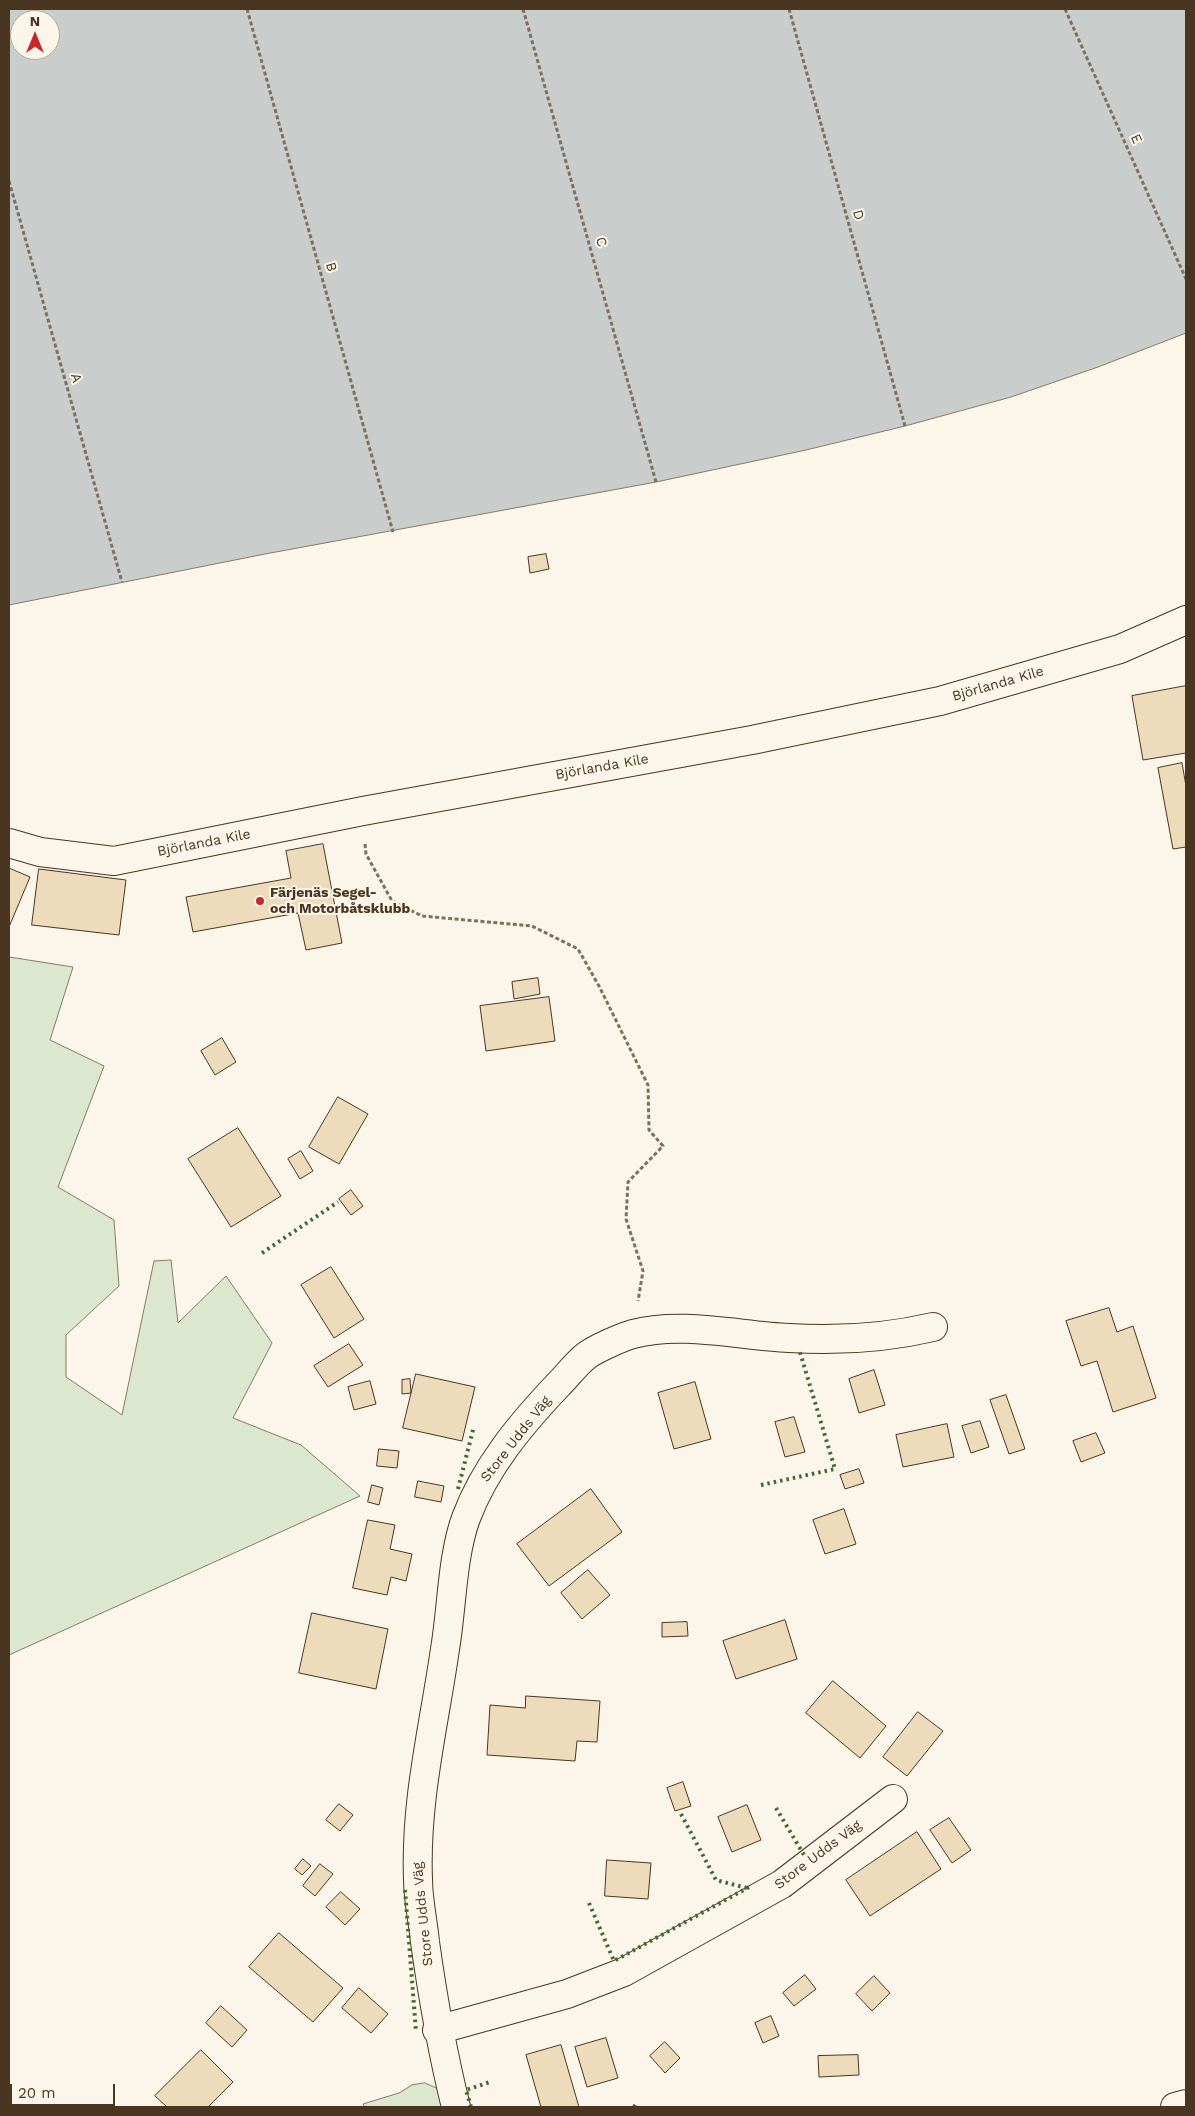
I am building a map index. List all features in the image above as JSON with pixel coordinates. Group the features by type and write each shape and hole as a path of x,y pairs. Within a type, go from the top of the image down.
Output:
{"street":[{"name":"Björlanda Kile","path":"9,843 40,852 114,861 363,811 752,740 940,701 1120,649 1186,620"},
{"name":"Store Udds Väg","path":"456,2107 437,2030 418,1882 417,1833 422,1782 435,1711 455,1572 465,1521 483,1478 538,1407 588,1355 633,1334 669,1330 708,1330 788,1338 843,1339 910,1332 933,1327"},
{"name":"Store Udds Väg","path":"437,2030 568,1994 624,1972 782,1884 893,1799"},
{"path":"1175,2107 1186,2104"}],"path":[{"name":"B","path":"247,9 393,532"},
{"name":"C","path":"524,9 656,482"},
{"name":"D","path":"789,9 905,426"},
{"name":"E","path":"1065,9 1186,279"},
{"name":"A","path":"9,180 122,582"},
{"path":"363,811 366,854 392,900 422,916 532,926 578,949 600,986 648,1085 649,1130 663,1146 628,1182 626,1219 643,1271 633,1334"}],"green space":[{"path":"9,957 73,967 50,1040 104,1066 58,1187 114,1220 119,1286 66,1335 66,1377 122,1415 154,1261 171,1260 178,1323 226,1276 272,1343 233,1418 301,1445 360,1496 9,1655"},
{"path":"425,2083 441,2090 449,2107 365,2107 363,2104 399,2093 412,2085"}],"shaded area":[{"path":"9,9 1186,9 1186,333 1098,367 1011,397 905,426 806,450 656,482 265,554 9,605"}],"building":[{"path":"546,554 549,569 530,573 528,557"},
{"path":"1186,686 1186,753 1143,760 1132,696"},
{"path":"1182,763 1186,786 1186,847 1173,849 1158,768"},
{"path":"323,844 342,943 306,950 298,913 193,932 186,897 291,878 286,851"},
{"path":"9,868 30,877 9,927"},
{"path":"39,869 126,880 119,935 32,925"},
{"path":"538,978 540,994 514,999 512,982"},
{"path":"549,997 555,1041 486,1051 480,1006"},
{"path":"222,1038 236,1062 215,1075 201,1051"},
{"path":"338,1097 368,1114 339,1164 309,1147"},
{"path":"238,1128 281,1196 231,1227 188,1159"},
{"path":"301,1151 313,1171 300,1179 288,1159"},
{"path":"351,1190 363,1206 351,1215 339,1199"},
{"path":"331,1267 364,1319 334,1338 301,1285"},
{"path":"1109,1308 1117,1332 1133,1326 1156,1398 1113,1412 1097,1361 1081,1366 1066,1321"},
{"path":"349,1344 363,1365 328,1387 314,1366"},
{"path":"874,1370 885,1405 859,1413 849,1379"},
{"path":"416,1374 475,1387 462,1441 403,1428"},
{"path":"410,1379 411,1393 402,1394 402,1380"},
{"path":"370,1381 376,1404 354,1410 348,1387"},
{"path":"695,1382 711,1439 674,1449 658,1393"},
{"path":"1006,1395 1025,1449 1009,1454 990,1400"},
{"path":"794,1417 805,1452 785,1457 775,1422"},
{"path":"980,1421 989,1447 971,1453 962,1426"},
{"path":"947,1424 954,1457 903,1467 896,1435"},
{"path":"1096,1433 1105,1453 1081,1462 1073,1441"},
{"path":"379,1449 399,1451 397,1468 377,1466"},
{"path":"859,1469 864,1483 845,1489 840,1475"},
{"path":"418,1481 444,1486 441,1502 415,1497"},
{"path":"372,1485 383,1488 379,1505 368,1502"},
{"path":"591,1489 622,1532 549,1586 517,1544"},
{"path":"844,1509 856,1544 825,1554 813,1520"},
{"path":"368,1520 395,1525 390,1549 412,1554 406,1581 391,1577 387,1595 353,1588"},
{"path":"588,1570 610,1595 582,1619 561,1593"},
{"path":"312,1613 388,1629 376,1689 299,1673"},
{"path":"785,1620 797,1659 736,1679 723,1641"},
{"path":"687,1622 688,1636 662,1637 662,1623"},
{"path":"833,1681 886,1726 860,1758 806,1713"},
{"path":"526,1696 600,1701 597,1742 577,1741 575,1761 487,1755 490,1705 525,1708"},
{"path":"918,1712 943,1731 907,1776 883,1757"},
{"path":"683,1782 691,1806 675,1811 667,1788"},
{"path":"339,1804 353,1815 340,1831 326,1820"},
{"path":"747,1805 761,1840 732,1852 718,1817"},
{"path":"949,1818 971,1850 952,1863 930,1830"},
{"path":"917,1832 941,1869 870,1916 846,1880"},
{"path":"303,1859 311,1866 302,1875 295,1869"},
{"path":"607,1860 651,1863 648,1899 605,1896"},
{"path":"320,1864 333,1874 315,1896 303,1886"},
{"path":"341,1892 360,1909 345,1925 326,1907"},
{"path":"279,1933 343,1988 313,2022 249,1967"},
{"path":"805,1975 816,1989 794,2006 783,1993"},
{"path":"874,1976 890,1993 872,2011 856,1994"},
{"path":"359,1988 388,2014 371,2033 342,2008"},
{"path":"221,2006 247,2030 232,2047 206,2023"},
{"path":"771,2016 779,2036 763,2043 755,2023"},
{"path":"606,2038 618,2078 587,2087 575,2047"},
{"path":"665,2042 680,2058 665,2073 650,2056"},
{"path":"561,2045 579,2107 541,2107 526,2055"},
{"path":"201,2050 233,2082 208,2107 167,2107 155,2096"},
{"path":"858,2055 859,2075 819,2077 818,2056"}],"hedge":[{"path":"262,1253 338,1202"},
{"path":"761,1485 835,1469 799,1349"},
{"path":"458,1489 474,1426"},
{"path":"776,1808 804,1855"},
{"path":"681,1814 716,1880 747,1888"},
{"path":"589,1903 614,1961 751,1886"},
{"path":"405,1890 416,2032"},
{"path":"471,2107 466,2090 490,2082"}],"place":[{"name":"Färjenäs Segel- och Motorbåtsklubb","path":"260,901"}]}
